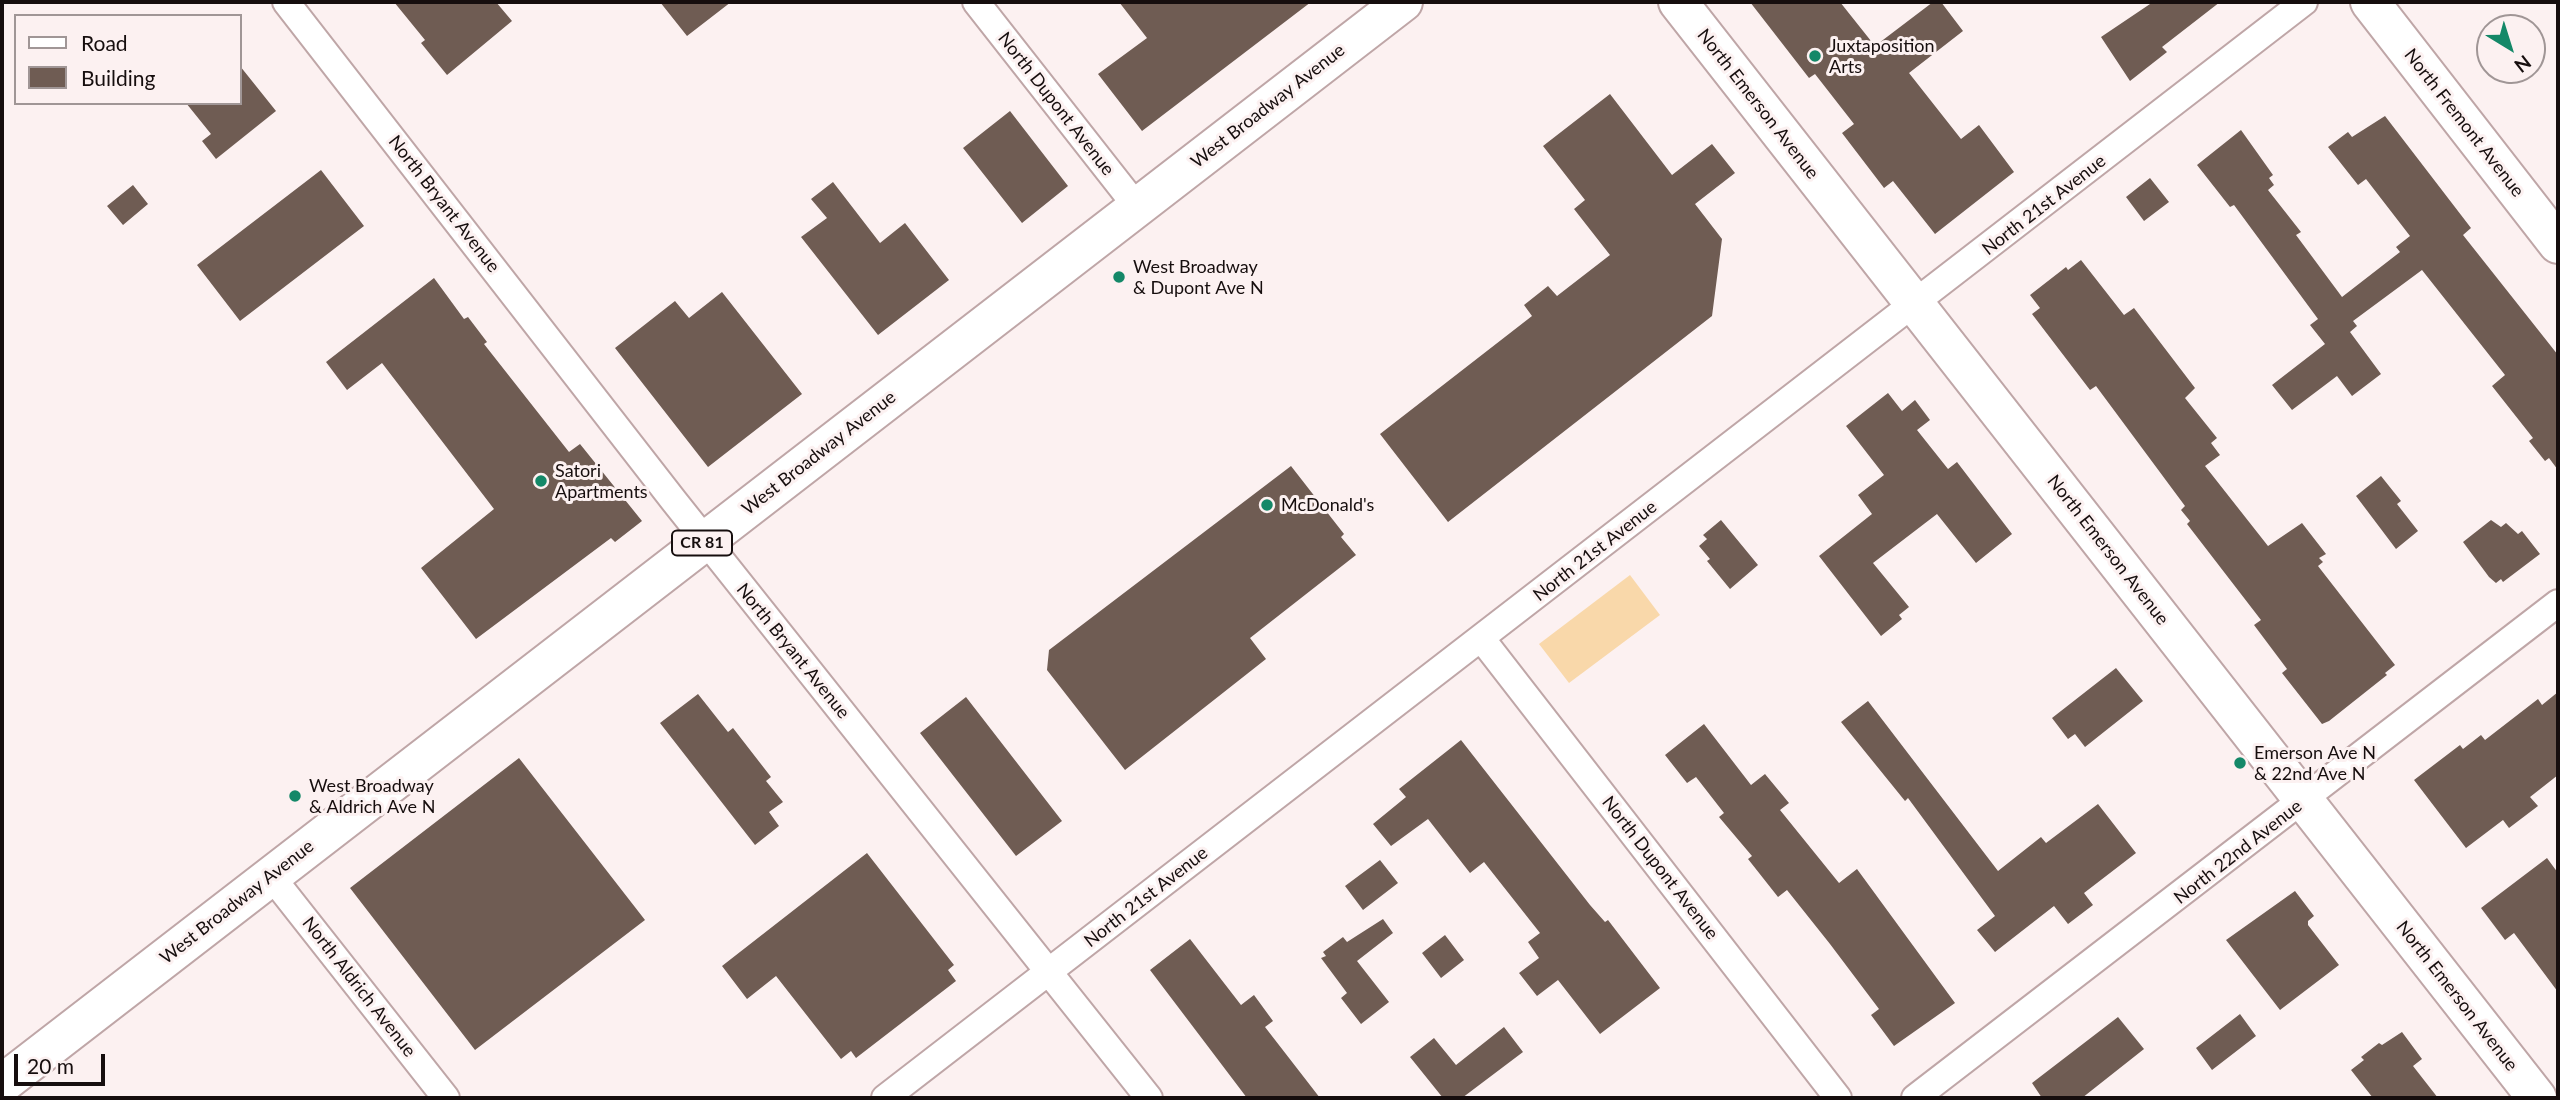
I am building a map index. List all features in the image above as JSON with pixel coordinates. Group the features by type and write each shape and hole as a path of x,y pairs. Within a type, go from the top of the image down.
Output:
{"main road":[{"name":"West Broadway Avenue","path":"2,1084 1403,2"},
{"name":"North Emerson Avenue","path":"1678,2 2537,1098"},
{"name":"North Fremont Avenue","path":"2370,2 2558,244"}],"street":[{"name":"North Bryant Avenue","path":"286,2 705,540 1149,1098"},
{"name":"North Dupont Avenue","path":"976,2 1137,207"},
{"name":"North 21st Avenue","path":"885,1098 2304,2"},
{"name":"North 22nd Avenue","path":"1915,1098 2558,603"},
{"name":"North Dupont Avenue","path":"1481,638 1838,1098"},
{"name":"North Aldrich Avenue","path":"271,876 446,1098"}],"shaded area":[{"path":"1630,575 1660,615 1569,683 1539,644"}],"building":[{"path":"394,2 496,2 512,21 447,75 421,43 425,40"},
{"path":"660,2 731,2 687,36"},
{"path":"1119,2 1311,2 1142,131 1098,74 1147,38"},
{"path":"1750,2 1840,2 1875,46 1933,2 1941,2 1963,31 1909,73 1961,139 1979,125 2014,172 1935,234 1893,181 1884,188 1842,133 1854,124 1815,74 1809,78"},
{"path":"2153,2 2220,2 2162,47 2167,52 2130,81 2101,37"},
{"path":"242,68 276,111 216,159 202,141 211,134 188,105 242,105"},
{"path":"1610,94 1672,175 1712,144 1735,173 1695,204 1722,239 1712,316 1448,522 1380,434 1532,316 1524,305 1548,286 1557,296 1610,255 1574,209 1585,200 1543,146"},
{"path":"1010,111 1068,186 1022,223 963,148"},
{"path":"2385,116 2471,228 2463,235 2558,355 2558,470 2549,458 2545,461 2529,441 2533,438 2492,386 2505,375 2422,270 2353,321 2357,326 2350,332 2381,374 2352,396 2337,376 2292,410 2272,385 2325,344 2310,325 2318,319 2234,205 2230,207 2197,165 2241,130 2273,175 2269,178 2274,185 2268,190 2301,232 2296,235 2342,297 2400,252 2396,247 2410,236 2366,179 2358,185 2328,147 2348,132 2352,137"},
{"path":"321,170 364,226 240,321 197,265"},
{"path":"2150,178 2169,202 2144,221 2126,197"},
{"path":"833,182 880,243 905,223 949,280 878,335 801,237 827,218 811,199"},
{"path":"133,185 148,204 123,225 107,206"},
{"path":"2081,260 2124,315 2134,308 2195,388 2185,398 2217,438 2211,443 2220,455 2205,466 2268,546 2302,523 2326,554 2319,558 2323,562 2318,566 2395,665 2385,673 2387,675 2329,721 2322,724 2282,673 2287,669 2254,625 2261,620 2187,524 2190,521 2181,510 2185,506 2096,386 2090,390 2032,314 2040,308 2030,295 2066,267 2068,270"},
{"name":"Satori Apartments","path":"434,278 464,319 468,317 487,342 484,344 569,452 580,444 642,521 615,542 611,538 476,639 421,568 494,509 382,363 347,390 326,362"},
{"path":"722,292 802,394 708,467 615,348 675,301 689,318"},
{"path":"1888,393 1902,411 1915,400 1930,420 1917,430 1948,469 1957,462 2012,534 1976,563 1937,514 1873,563 1909,607 1899,615 1902,619 1881,636 1819,556 1872,514 1858,495 1884,475 1846,426"},
{"path":"1291,466 1344,534 1341,537 1356,555 1250,638 1266,659 1125,770 1047,670 1049,650"},
{"path":"2381,476 2401,501 2397,504 2418,531 2396,549 2356,496"},
{"path":"1721,520 1758,565 1730,589 1707,561 1710,559 1699,546 1707,539 1703,535"},
{"path":"2491,520 2501,527 2506,523 2518,534 2522,531 2540,554 2503,582 2501,579 2496,583 2463,542"},
{"path":"2116,668 2143,701 2085,747 2075,734 2068,739 2052,718"},
{"path":"2558,692 2558,775 2530,797 2538,806 2509,828 2503,820 2466,848 2414,780 2460,745 2463,749 2481,735 2485,740 2538,699 2542,705"},
{"path":"698,694 728,732 733,728 771,777 766,781 783,802 769,812 779,826 755,845 660,723"},
{"path":"966,697 1062,821 1016,856 920,733"},
{"path":"1868,701 1998,871 2041,837 2046,843 2098,804 2136,853 2084,893 2093,905 2068,924 2054,906 1995,952 1977,930 1995,916 1908,798 1905,801 1841,722"},
{"path":"1704,724 1751,785 1765,774 1789,803 1780,810 1839,883 1857,869 1955,1003 1894,1046 1871,1015 1879,1009 1830,944 1787,890 1778,897 1748,859 1752,856 1719,817 1724,813 1696,777 1687,783 1665,755"},
{"path":"1461,740 1590,905 1605,922 1608,920 1660,988 1600,1034 1558,980 1537,996 1519,973 1539,958 1528,942 1540,933 1484,862 1470,873 1428,819 1391,846 1373,824 1406,797 1399,789"},
{"path":"519,758 645,920 475,1050 350,888"},
{"path":"867,853 954,965 948,970 956,981 856,1058 851,1051 841,1059 776,976 747,999 722,966"},
{"path":"2547,858 2558,873 2558,992 2514,933 2505,940 2481,908"},
{"path":"1380,860 1398,883 1363,910 1345,886"},
{"path":"2295,891 2314,916 2308,921 2308,925 2339,965 2280,1010 2226,940"},
{"path":"1383,919 1393,933 1357,961 1389,1002 1361,1024 1341,998 1347,993 1321,958 1326,956 1323,952 1343,937 1347,942"},
{"path":"1445,935 1464,960 1441,978 1422,953"},
{"path":"1190,939 1241,1005 1254,995 1273,1021 1265,1027 1320,1098 1247,1098 1150,970"},
{"path":"2240,1014 2256,1036 2212,1070 2196,1048"},
{"path":"2118,1017 2144,1049 2082,1098 2042,1098 2032,1083"},
{"path":"1504,1027 1523,1052 1462,1098 1443,1098 1410,1057 1434,1038 1456,1065"},
{"path":"2402,1032 2422,1059 2413,1066 2438,1098 2373,1098 2351,1070 2364,1060 2361,1057 2379,1043 2382,1045"}],"place":[{"name":"Juxtaposition Arts","path":"1815,56"},
{"name":"West Broadway & Dupont Ave N","path":"1119,277"},
{"name":"Satori Apartments","path":"541,481"},
{"name":"McDonald's","path":"1267,505"},
{"name":"Emerson Ave N & 22nd Ave N","path":"2240,763"},
{"name":"West Broadway & Aldrich Ave N","path":"295,796"}]}
